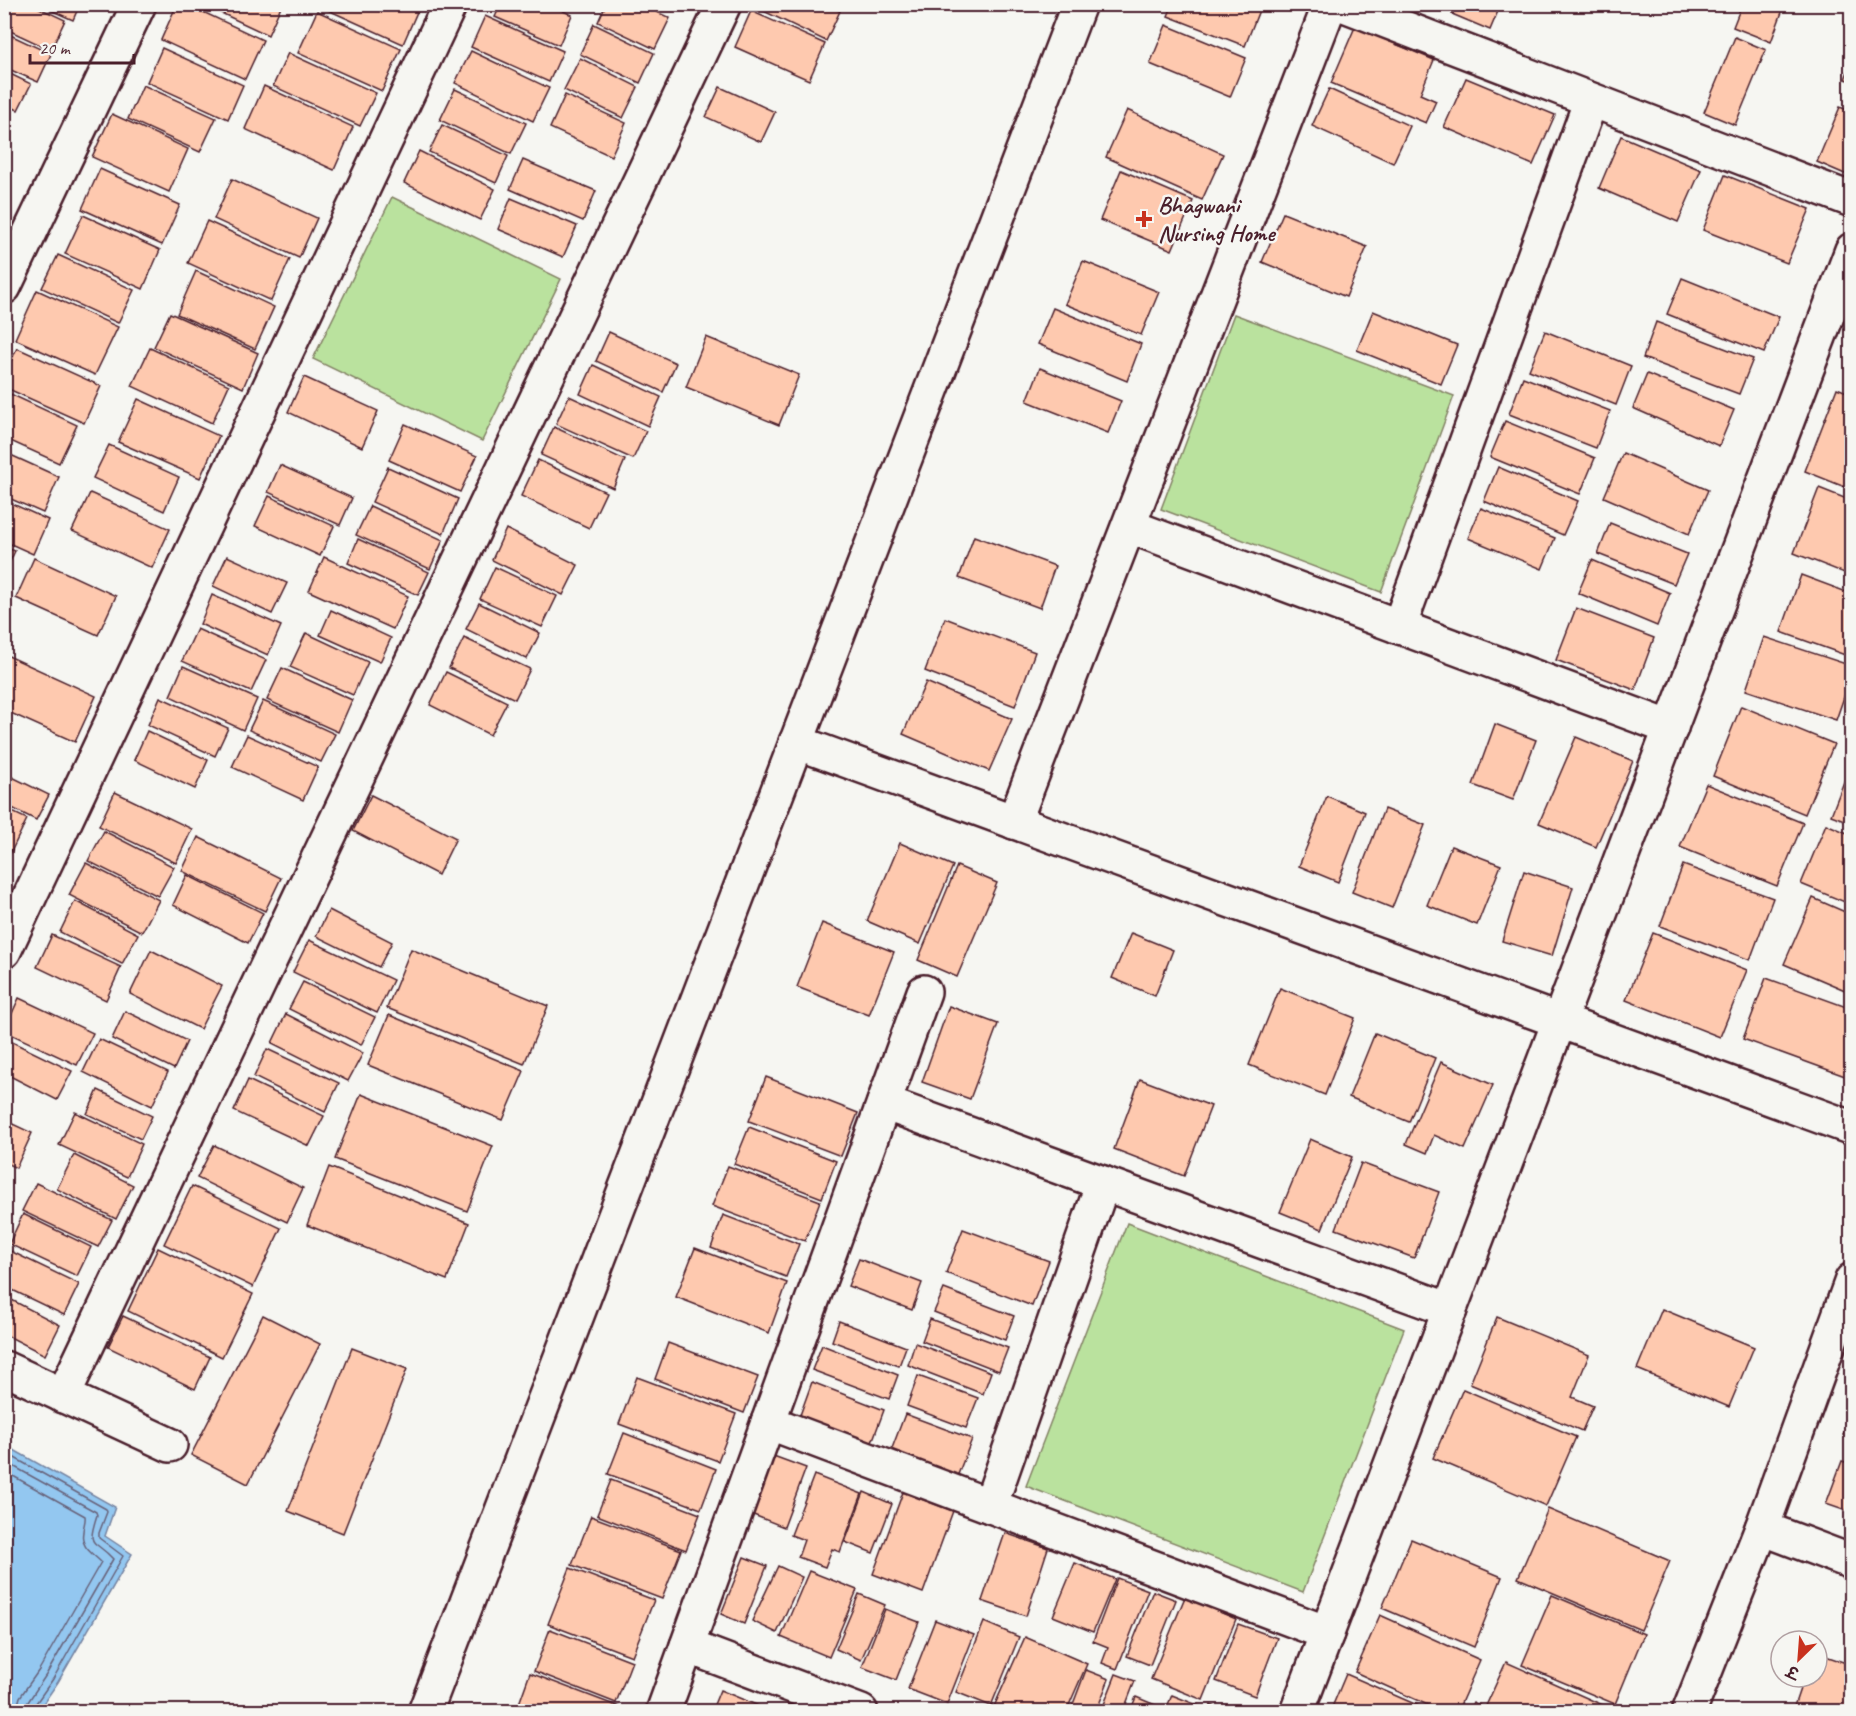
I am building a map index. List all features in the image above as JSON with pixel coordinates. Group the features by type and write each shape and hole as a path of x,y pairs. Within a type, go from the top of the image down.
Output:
{"street":[{"path":"4,287 139,4"},
{"path":"4,951 450,4"},
{"path":"63,1396 724,4"},
{"path":"425,1712 1079,4"},
{"path":"1014,822 1330,4"},
{"path":"1342,4 1851,200"},
{"path":"1399,627 1591,100"},
{"path":"1297,1712 1851,250"},
{"path":"1129,526 1671,728"},
{"path":"796,742 1851,1128"},
{"path":"663,1712 924,992"},
{"path":"884,1104 1450,1310"},
{"path":"990,1506 1103,1183"},
{"path":"1689,1712 1762,1528 1851,1280"},
{"path":"4,1368 170,1445"},
{"path":"768,1422 1327,1633"},
{"path":"1762,1528 1851,1562"},
{"path":"687,1646 861,1712"}],"green space":[{"path":"392,197 561,279 482,441 313,359"},
{"path":"1234,314 1454,396 1381,592 1161,509"},
{"path":"1127,1223 1404,1329 1303,1592 1026,1486"}],"water":[{"path":"5,1445 115,1507 105,1536 132,1554 58,1682 38,1711 5,1711"}],"building":[{"path":"5,4 31,4 65,20 51,50 4,28"},
{"path":"37,4 80,4 73,20"},
{"path":"177,4 186,4 263,40 245,79 161,40"},
{"path":"202,4 282,4 268,35"},
{"path":"501,4 548,4 572,15 559,45 495,17"},
{"path":"606,4 640,4 670,18 655,49 598,22"},
{"path":"658,4 676,4 673,11"},
{"path":"749,4 826,4 840,11 826,41"},
{"path":"1173,4 1261,5 1245,46 1168,16"},
{"path":"1456,4 1501,4 1490,30 1452,14"},
{"path":"1742,4 1785,4 1771,42 1733,27"},
{"path":"317,5 420,5 403,44"},
{"path":"317,11 401,49 382,91 298,53"},
{"path":"751,11 825,44 809,80 735,47"},
{"path":"485,16 563,51 549,82 471,47"},
{"path":"594,24 654,53 640,83 580,54"},
{"path":"1166,25 1246,58 1230,97 1150,64"},
{"path":"1355,27 1434,60 1420,94 1436,101 1426,123 1331,83"},
{"path":"4,32 51,54 38,82 4,67"},
{"path":"1735,37 1766,50 1735,125 1704,112"},
{"path":"162,48 243,85 228,119 147,82"},
{"path":"471,51 549,88 533,121 455,83"},
{"path":"288,53 376,93 360,126 273,86"},
{"path":"580,58 638,87 623,118 564,90"},
{"path":"1852,61 1852,81 1845,79"},
{"path":"4,71 31,84 18,110 4,104"},
{"path":"1466,78 1555,115 1533,165 1444,127"},
{"path":"143,85 216,118 200,152 128,119"},
{"path":"264,86 353,127 334,170 245,129"},
{"path":"720,87 775,112 761,142 706,117"},
{"path":"455,89 526,123 511,154 440,120"},
{"path":"1329,89 1410,126 1393,163 1312,126"},
{"path":"565,95 626,123 611,156 550,128"},
{"path":"1840,107 1852,112 1852,177 1817,162"},
{"path":"1127,110 1223,154 1202,200 1106,157"},
{"path":"112,114 188,149 169,192 92,157"},
{"path":"442,125 508,156 496,183 429,152"},
{"path":"1621,136 1701,170 1678,222 1599,188"},
{"path":"419,151 495,189 480,220 404,183"},
{"path":"523,160 596,191 583,221 510,189"},
{"path":"100,169 180,205 162,245 82,209"},
{"path":"1121,170 1193,201 1172,250 1100,220"},
{"path":"1725,175 1810,209 1787,263 1703,230"},
{"path":"232,179 317,218 299,258 214,219"},
{"path":"511,198 577,226 563,257 498,229"},
{"path":"1283,213 1367,247 1346,297 1262,262"},
{"path":"83,215 160,250 143,289 65,254"},
{"path":"207,221 290,259 271,301 188,263"},
{"path":"58,255 134,290 118,323 42,288"},
{"path":"1083,261 1159,292 1141,335 1065,304"},
{"path":"196,271 274,307 255,349 177,314"},
{"path":"1682,278 1779,317 1764,353 1667,314"},
{"path":"37,290 118,327 95,375 15,339"},
{"path":"1053,308 1141,344 1127,381 1038,344"},
{"path":"1373,311 1457,345 1441,384 1357,350"},
{"path":"170,313 258,353 243,388 154,347"},
{"path":"1656,322 1753,359 1739,394 1643,358"},
{"path":"1545,331 1631,366 1616,405 1529,370"},
{"path":"609,332 676,363 663,392 596,361"},
{"path":"706,337 799,375 779,425 686,387"},
{"path":"17,348 101,386 84,423 4,387 4,376"},
{"path":"150,348 229,385 212,423 132,386"},
{"path":"593,365 661,397 648,426 580,394"},
{"path":"1040,368 1121,401 1108,433 1027,401"},
{"path":"1647,374 1734,410 1719,446 1633,408"},
{"path":"304,377 378,411 362,447 288,412"},
{"path":"1523,377 1610,411 1596,448 1509,414"},
{"path":"1837,388 1852,394 1852,490 1805,471"},
{"path":"4,391 77,425 59,463 4,438"},
{"path":"569,396 646,431 633,459 556,424"},
{"path":"138,399 219,436 200,478 118,442"},
{"path":"1505,421 1595,458 1580,494 1490,457"},
{"path":"405,424 477,456 460,492 389,460"},
{"path":"554,427 625,460 613,488 541,455"},
{"path":"109,445 179,477 164,511 93,478"},
{"path":"4,452 59,477 43,513 4,496"},
{"path":"1623,453 1708,490 1689,534 1604,497"},
{"path":"538,460 606,492 589,528 521,496"},
{"path":"280,465 352,498 340,525 268,492"},
{"path":"388,467 458,499 443,534 372,502"},
{"path":"1498,467 1578,501 1563,535 1484,501"},
{"path":"1819,488 1852,501 1852,576 1794,553"},
{"path":"90,493 170,529 152,568 72,531"},
{"path":"269,496 334,526 320,556 255,526"},
{"path":"4,500 48,520 33,554 4,541"},
{"path":"370,506 443,540 430,569 356,535"},
{"path":"1481,508 1555,538 1542,569 1468,538"},
{"path":"1610,523 1687,554 1674,584 1598,554"},
{"path":"506,529 578,565 563,595 492,560"},
{"path":"974,536 1055,566 1040,608 959,578"},
{"path":"358,539 429,572 418,595 348,563"},
{"path":"4,547 15,551 4,574"},
{"path":"227,556 287,583 272,614 213,586"},
{"path":"324,557 408,596 393,629 309,591"},
{"path":"34,558 116,596 98,635 16,598"},
{"path":"1592,560 1670,593 1657,626 1578,593"},
{"path":"495,567 557,596 542,627 480,599"},
{"path":"1801,575 1852,594 1852,647 1848,656 1781,632"},
{"path":"212,595 281,626 268,655 200,624"},
{"path":"479,603 540,633 527,659 466,629"},
{"path":"1576,608 1654,638 1635,690 1556,660"},
{"path":"331,610 391,638 380,662 320,635"},
{"path":"945,618 1035,652 1015,706 925,671"},
{"path":"197,629 266,660 251,692 182,661"},
{"path":"306,633 368,662 353,695 290,667"},
{"path":"1764,637 1852,666 1852,674 1836,720 1746,690"},
{"path":"464,638 530,669 515,699 449,668"},
{"path":"4,654 96,696 75,742 4,710"},
{"path":"183,666 257,699 243,730 170,696"},
{"path":"282,668 352,700 338,732 267,700"},
{"path":"446,672 507,702 490,735 430,705"},
{"path":"926,682 1012,719 989,771 903,734"},
{"path":"160,697 228,728 215,756 148,725"},
{"path":"263,701 335,734 321,762 249,730"},
{"path":"1741,706 1834,744 1805,814 1713,776"},
{"path":"1495,724 1536,740 1513,800 1473,785"},
{"path":"147,731 208,760 195,789 134,760"},
{"path":"247,735 318,767 303,800 232,767"},
{"path":"1576,737 1633,761 1596,847 1539,823"},
{"path":"1852,761 1852,823 1831,815"},
{"path":"4,773 49,795 36,820 4,804"},
{"path":"1706,784 1803,823 1777,886 1680,847"},
{"path":"115,792 192,829 176,863 99,826"},
{"path":"371,795 456,838 438,875 353,831"},
{"path":"1327,796 1365,812 1338,882 1299,866"},
{"path":"4,808 27,819 8,858 4,856"},
{"path":"1384,809 1425,825 1392,908 1352,892"},
{"path":"1826,824 1852,835 1852,905 1801,884"},
{"path":"104,831 174,867 158,896 88,861"},
{"path":"198,837 281,878 265,911 182,871"},
{"path":"900,843 953,866 920,944 867,921"},
{"path":"1451,846 1501,865 1477,925 1427,905"},
{"path":"86,863 159,900 142,932 69,895"},
{"path":"1683,865 1773,898 1750,960 1660,926"},
{"path":"957,866 997,883 957,977 918,960"},
{"path":"1524,871 1573,887 1552,956 1502,941"},
{"path":"187,875 263,913 248,943 173,905"},
{"path":"1813,898 1852,915 1852,993 1784,964"},
{"path":"75,901 138,934 122,964 60,932"},
{"path":"329,910 392,942 379,967 316,936"},
{"path":"822,923 894,952 869,1015 797,987"},
{"path":"1131,933 1173,950 1155,996 1112,978"},
{"path":"1653,933 1747,970 1720,1037 1626,1000"},
{"path":"52,935 121,967 106,1000 37,967"},
{"path":"309,940 393,980 377,1013 293,972"},
{"path":"411,949 548,1006 524,1064 387,1008"},
{"path":"151,950 222,986 200,1029 130,994"},
{"path":"1766,978 1852,1009 1852,1060 1845,1076 1743,1039"},
{"path":"303,982 375,1017 361,1045 289,1009"},
{"path":"1280,988 1355,1018 1325,1095 1249,1065"},
{"path":"19,998 93,1033 77,1065 4,1031"},
{"path":"949,1006 998,1024 970,1099 922,1082"},
{"path":"125,1011 187,1041 174,1069 112,1039"},
{"path":"286,1014 363,1053 348,1081 272,1043"},
{"path":"389,1015 524,1071 503,1120 368,1065"},
{"path":"1375,1033 1435,1058 1409,1122 1349,1097"},
{"path":"4,1038 72,1071 57,1100 4,1073"},
{"path":"99,1039 168,1072 152,1106 83,1072"},
{"path":"267,1049 339,1083 325,1112 254,1077"},
{"path":"1441,1062 1493,1085 1465,1149 1434,1135 1427,1153 1406,1144"},
{"path":"766,1077 858,1113 841,1156 749,1121"},
{"path":"1140,1079 1211,1106 1184,1176 1114,1149"},
{"path":"248,1080 324,1116 309,1146 234,1111"},
{"path":"98,1090 152,1116 141,1139 87,1114"},
{"path":"361,1094 493,1146 467,1211 335,1159"},
{"path":"75,1112 142,1144 127,1177 59,1145"},
{"path":"4,1120 32,1133 16,1168 4,1162"},
{"path":"749,1127 836,1161 822,1198 734,1164"},
{"path":"1310,1139 1352,1157 1322,1229 1280,1212"},
{"path":"214,1145 303,1188 287,1222 197,1178"},
{"path":"74,1155 133,1185 116,1219 57,1189"},
{"path":"1361,1163 1439,1192 1414,1258 1336,1229"},
{"path":"728,1166 820,1201 805,1241 712,1206"},
{"path":"329,1167 469,1223 447,1280 307,1225"},
{"path":"36,1183 112,1220 98,1247 22,1211"},
{"path":"192,1186 281,1228 253,1287 164,1244"},
{"path":"23,1214 91,1247 77,1276 9,1244"},
{"path":"723,1215 799,1244 786,1277 711,1248"},
{"path":"963,1229 1049,1261 1032,1306 946,1273"},
{"path":"4,1248 79,1284 64,1315 4,1286"},
{"path":"158,1248 253,1294 222,1357 128,1311"},
{"path":"695,1248 787,1283 769,1333 676,1297"},
{"path":"859,1259 922,1283 912,1310 848,1286"},
{"path":"944,1289 1014,1316 1005,1340 934,1312"},
{"path":"4,1296 60,1325 45,1355 4,1334"},
{"path":"1662,1309 1754,1347 1729,1407 1637,1369"},
{"path":"263,1315 320,1344 248,1484 191,1455"},
{"path":"123,1316 210,1357 195,1389 108,1347"},
{"path":"1497,1317 1589,1355 1572,1397 1593,1406 1582,1431 1470,1384"},
{"path":"930,1319 1008,1348 999,1371 922,1341"},
{"path":"839,1321 906,1347 899,1366 832,1341"},
{"path":"668,1343 758,1377 744,1413 655,1379"},
{"path":"915,1343 991,1372 983,1394 908,1365"},
{"path":"822,1345 898,1375 889,1399 812,1370"},
{"path":"352,1348 407,1369 343,1533 288,1511"},
{"path":"918,1376 978,1398 966,1428 907,1406"},
{"path":"637,1377 736,1414 718,1461 619,1424"},
{"path":"812,1382 884,1410 871,1445 799,1418"},
{"path":"1463,1389 1576,1437 1546,1506 1433,1458"},
{"path":"1852,1412 1852,1438 1843,1435"},
{"path":"905,1414 972,1439 957,1477 891,1451"},
{"path":"624,1433 716,1469 701,1509 608,1474"},
{"path":"768,1454 806,1468 784,1527 746,1512"},
{"path":"1842,1461 1852,1464 1852,1513 1826,1504"},
{"path":"814,1475 862,1494 840,1552 832,1549 825,1567 798,1557 804,1540 791,1535"},
{"path":"611,1480 700,1514 686,1550 597,1515"},
{"path":"864,1492 892,1504 873,1553 845,1542"},
{"path":"903,1492 953,1511 923,1593 873,1574"},
{"path":"1548,1509 1670,1561 1641,1630 1518,1578"},
{"path":"591,1516 681,1550 662,1599 572,1565"},
{"path":"1005,1533 1048,1548 1026,1616 982,1601"},
{"path":"1411,1539 1502,1577 1474,1647 1382,1608"},
{"path":"744,1557 767,1566 744,1624 721,1614"},
{"path":"1075,1563 1115,1579 1093,1632 1053,1616"},
{"path":"778,1566 802,1577 777,1633 752,1621"},
{"path":"570,1568 654,1600 632,1656 548,1624"},
{"path":"809,1571 857,1590 829,1657 781,1637"},
{"path":"1117,1578 1148,1590 1117,1669 1102,1663 1108,1647 1093,1641"},
{"path":"1153,1591 1176,1600 1150,1665 1127,1656"},
{"path":"859,1594 885,1605 861,1660 836,1649"},
{"path":"1552,1595 1644,1634 1615,1704 1522,1665"},
{"path":"1185,1597 1236,1619 1203,1700 1151,1679"},
{"path":"885,1609 919,1622 896,1680 862,1667"},
{"path":"1380,1615 1480,1660 1457,1712 1443,1712 1355,1672"},
{"path":"935,1620 974,1635 947,1704 908,1689"},
{"path":"984,1622 1019,1637 991,1706 956,1692"},
{"path":"1238,1624 1277,1638 1255,1696 1216,1681"},
{"path":"550,1629 632,1661 616,1703 534,1671"},
{"path":"1025,1637 1087,1664 1066,1712 999,1712 993,1709"},
{"path":"1829,1657 1852,1665 1852,1712 1792,1712 1800,1689 1829,1689"},
{"path":"1506,1662 1616,1711 1468,1712 1473,1702 1485,1708"},
{"path":"1086,1670 1109,1679 1096,1712 1070,1712"},
{"path":"530,1673 622,1708 621,1712 516,1712"},
{"path":"1116,1674 1135,1681 1123,1712 1101,1712"},
{"path":"1346,1674 1433,1712 1330,1712"},
{"path":"720,1690 773,1712 711,1712"},
{"path":"1172,1695 1202,1707 1200,1712 1165,1712"},
{"path":"1136,1697 1160,1707 1158,1712 1130,1712"},
{"path":"1211,1705 1228,1712 1209,1712"}],"place":[{"name":"Bhagwani Nursing Home","path":"1144,219"}]}
